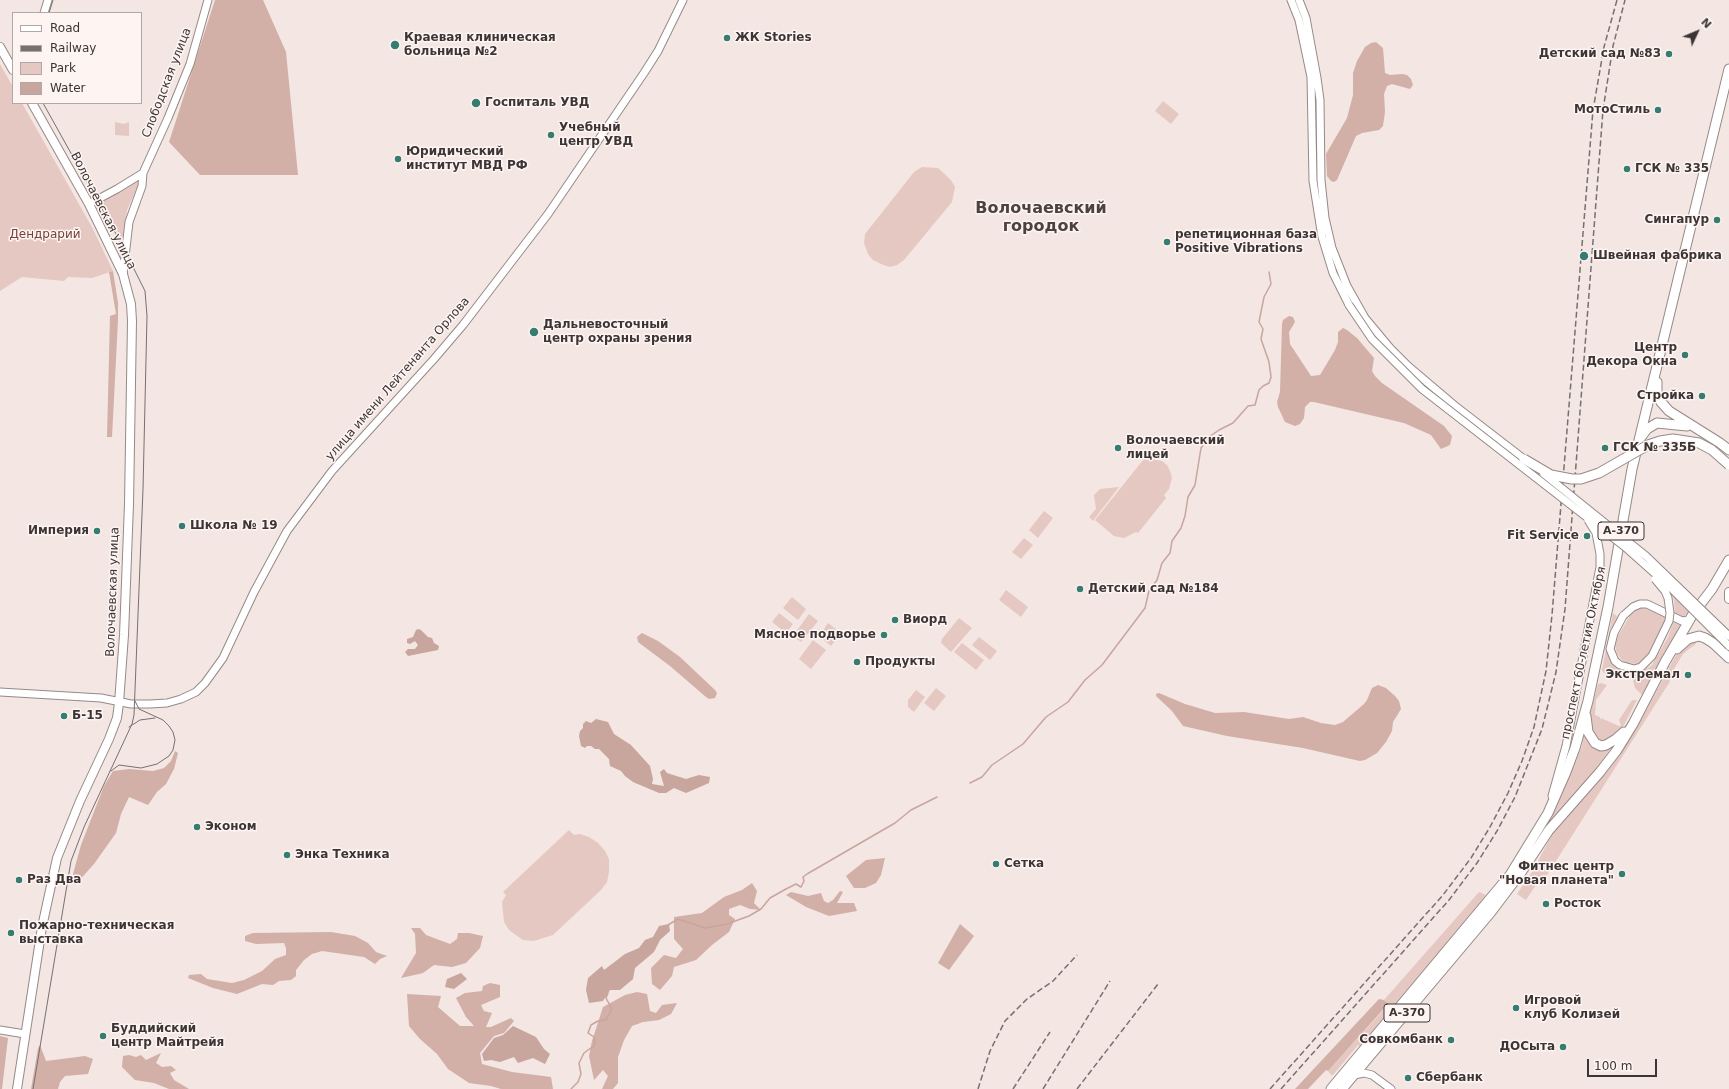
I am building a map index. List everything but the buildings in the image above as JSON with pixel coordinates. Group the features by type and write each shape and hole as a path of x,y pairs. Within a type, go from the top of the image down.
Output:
{"highway":[{"name":"проспект 60-летия Октября","path":"1331,1089 1510,875 1548,813 1575,748 1588,701 1609,599 1632,469 1729,69"},
{"name":"проспект 60-летия Октября","path":"1658,362 1657,394 1661,402 1669,411 1729,450"},
{"name":"А-370","path":"1639,442 1647,429 1657,423 1681,424 1694,428"},
{"path":"1524,459 1551,475 1581,479 1603,471 1648,445 1673,439 1699,443 1712,450 1729,466"},
{"path":"1704,598 1729,552"},
{"name":"А-370","path":"1342,1089 1491,912 1549,830 1600,772 1617,750 1633,724 1665,662 1693,614 1712,589 1729,560"},
{"path":"1665,662 1684,642 1688,639 1699,636 1713,643 1729,658"},
{"path":"1588,701 1586,723 1588,732 1595,743 1601,746 1611,743 1633,724"}],"main road":[{"path":"44,12 48,0"},
{"name":"Слободская улица","path":"123,274 129,222 142,186 143,173 190,64 208,0"},
{"name":"улица имени Лейтенанта Орлова","path":"0,692 105,698 119,703 150,704 175,702 196,692 209,678 223,658 254,592 287,531 332,470 434,359 509,266 552,208 631,93 658,51 683,0"},
{"path":"1291,0 1299,20 1304,39 1316,100"},
{"path":"1299,0 1306,18 1310,38 1320,166 1322,237 1329,260 1352,304 1377,344 1422,389 1567,500 1625,547 1671,588 1729,646"},
{"path":"0,47 12,68"},
{"name":"Волочаевская улица","path":"16,1089 42,932 57,858 80,801 109,740 117,718 124,635 129,504 131,304 123,274 89,204 33,104"},
{"path":"89,204 117,190 143,173"},
{"path":"1352,304 1378,335 1408,366 1454,405 1572,495 1646,556 1729,636"},
{"path":"1548,813 1566,746 1600,567 1599,542 1592,525 1567,500"},
{"path":"1625,547 1662,587 1668,598 1670,606 1669,621 1652,656 1641,667 1634,669 1620,665 1615,661 1610,649 1614,633 1623,616 1633,607 1640,604 1647,604 1682,621 1688,620 1693,614"},
{"path":"1729,592 1729,599"},
{"path":"0,1030 25,1034"},
{"path":"1369,1058 1368,1065 1372,1075"},
{"path":"1354,1075 1364,1073 1372,1075 1391,1089"}],"green space":[{"name":"Дендрарий","path":"0,64 12,85 12,104 23,104 93,229 113,271 92,278 68,277 64,281 22,277 0,291"},
{"path":"1163,101 1179,114 1171,124 1155,111"},
{"path":"115,122 124,124 129,122 129,136 115,135"},
{"path":"922,167 938,168 951,180 955,187 952,202 904,260 897,265 890,267 881,264 873,260 868,254 864,243 865,234 914,172"},
{"path":"136,179 140,181 127,210 124,238 120,236 102,202"},
{"path":"1147,455 1151,459 1162,461 1167,465 1170,471 1172,478 1169,489 1164,495 1166,498 1138,533 1136,532 1124,538 1114,536 1095,520"},
{"path":"1119,487 1093,521 1089,517 1096,509 1094,495 1100,489"},
{"path":"1044,511 1053,518 1038,538 1029,530"},
{"path":"1024,538 1033,545 1021,559 1012,552"},
{"path":"1006,590 1028,607 1021,617 999,600"},
{"path":"1671,591 1690,610 1684,617 1675,616 1674,600"},
{"path":"792,597 806,609 798,620 783,608"},
{"path":"1642,607 1651,609 1667,617 1644,662 1637,664 1626,663 1617,653 1615,646 1618,636 1632,612"},
{"path":"779,613 793,624 786,633 772,622"},
{"path":"1613,613 1619,618 1608,644 1622,669 1632,672 1641,672 1652,665 1668,637 1674,621 1681,624 1642,695 1635,688 1633,680 1618,671 1611,676 1607,675 1602,670"},
{"path":"809,614 818,621 801,642 793,636"},
{"path":"959,618 972,628 951,652 941,643 942,639"},
{"path":"828,623 841,633 831,646 819,636"},
{"path":"979,637 997,651 990,660 972,645"},
{"path":"813,640 826,650 811,669 799,659"},
{"path":"1697,640 1695,645 1683,654 1675,667 1669,683 1542,883 1538,882 1526,900 1517,894 1532,872 1554,831 1565,815 1619,755 1636,729 1675,657 1680,650 1690,642"},
{"path":"962,643 984,660 976,670 954,652"},
{"path":"1601,683 1607,685 1596,700 1595,715 1600,717 1600,720 1601,718 1619,726 1621,725 1619,720 1632,700 1637,700 1624,725 1616,735 1603,742 1594,738 1589,718 1598,684"},
{"path":"936,688 946,696 934,711 924,703"},
{"path":"916,690 925,697 914,712 908,707 908,700"},
{"path":"1584,734 1592,746 1605,749 1611,748 1596,769 1544,828 1575,764 1582,746"},
{"path":"569,830 574,835 580,834 589,837 598,843 605,851 609,859 607,882 601,890 553,935 534,941 523,940 509,930 504,922 502,902 506,895 503,892"},
{"path":"1479,892 1486,895 1451,942 1448,941 1446,944 1447,945 1360,1047 1358,1045 1333,1075 1331,1075 1328,1071 1388,1005 1384,1000"}],"shaded area":[{"path":"215,0 263,0 286,52 298,175 200,175 169,142"},
{"path":"1376,42 1383,48 1385,73 1390,75 1407,75 1411,79 1413,85 1410,89 1392,84 1387,86 1384,94 1385,112 1383,126 1379,130 1362,133 1356,136 1337,180 1334,182 1327,176 1326,154 1347,118 1353,95 1353,73 1357,61 1365,47"},
{"path":"113,271 118,303 118,320 112,437 107,437 110,316 116,314 109,272"},
{"path":"1289,316 1293,317 1295,322 1289,332 1290,344 1311,376 1320,375 1335,350 1338,342 1338,332 1343,328 1357,338 1374,358 1372,371 1375,376 1382,383 1444,426 1452,436 1450,445 1441,449 1431,435 1404,423 1314,402 1310,402 1305,407 1304,418 1300,424 1295,426 1285,422 1277,402 1280,392 1282,324 1283,320"},
{"path":"642,633 658,641 680,657 715,690 717,693 715,698 709,699 706,697 670,666 638,642 637,637"},
{"path":"1378,685 1386,688 1395,696 1399,701 1401,709 1393,722 1392,731 1386,742 1377,753 1365,760 1360,761 1303,748 1227,736 1183,726 1172,711 1156,696 1156,694 1159,693 1185,704 1215,713 1244,712 1289,719 1303,717 1321,723 1335,725 1343,722 1364,704 1372,688"},
{"path":"175,751 178,753 174,769 166,784 157,792 148,805 129,797 121,814 116,833 94,864 75,885 73,874 81,845 104,786 113,771 129,769 153,771 164,768 171,761"},
{"path":"885,858 881,875 876,883 865,888 854,888 846,876 866,860"},
{"path":"752,883 757,891 754,903 761,910 750,909 740,905 729,909 729,915 735,919 729,932 696,960 674,967 672,976 660,990 652,984 651,968 664,955 676,958 683,949 674,939 674,917 702,913 724,897 742,890"},
{"path":"840,891 843,892 837,903 854,903 857,911 829,916 806,907 786,895 791,892 808,896 821,893 824,901 828,903 833,900"},
{"path":"960,924 974,936 949,970 938,963"},
{"path":"411,928 420,928 426,935 450,944 457,939 458,933 469,933 483,936 480,948 466,963 452,967 434,965 423,973 401,978 416,953 415,934"},
{"path":"331,932 355,936 368,943 376,952 387,956 380,959 375,964 364,957 322,951 312,954 304,960 296,970 296,976 291,980 279,981 273,985 262,984 237,994 213,988 188,978 189,975 201,974 207,979 232,983 244,980 262,971 275,959 286,955 284,943 256,944 245,941 245,936 253,933"},
{"path":"490,983 500,985 500,997 481,1005 484,1011 492,1013 486,1027 491,1027 511,1018 514,1021 504,1033 494,1036 480,1053 482,1064 512,1072 551,1077 553,1089 501,1089 469,1083 448,1069 437,1054 420,1039 409,1026 407,994 441,996 438,1007 460,1026 474,1026 466,1017 456,998 465,993 482,991 483,986"},
{"path":"637,992 647,994 650,1011 656,1013 662,1005 677,1003 671,1014 659,1020 643,1022 632,1026 624,1040 618,1057 618,1083 613,1089 602,1089 608,1076 603,1070 594,1080 589,1056 592,1041 603,1007 625,995"},
{"path":"1379,999 1384,1000 1388,1004 1328,1071 1326,1070 1308,1089 1295,1089"},
{"path":"0,1036 8,1038 2,1089 0,1089"},
{"path":"40,1045 46,1061 85,1056 93,1059 88,1074 65,1076 60,1082 58,1089 31,1089 38,1048"},
{"path":"161,1053 156,1063 162,1067 171,1066 176,1070 170,1073 174,1080 189,1089 169,1089 154,1083 135,1080 122,1067 123,1056 129,1055 136,1057 141,1055 146,1060"}],"water":[{"path":"418,629 428,637 432,638 434,643 439,646 438,650 408,656 405,652 408,649 415,649 418,645 415,641 410,644 407,643 407,639 413,637"},
{"path":"596,719 608,722 614,734 631,745 650,766 653,779 652,784 664,786 660,772 664,769 667,773 686,779 699,775 710,777 709,783 686,793 674,788 666,793 659,793 633,782 621,771 610,766 609,759 599,749 595,749 591,746 587,746 585,748 581,746 579,736 580,731 583,728 583,724 586,721 591,723"},
{"path":"669,924 670,931 660,940 654,952 635,968 633,979 620,990 610,990 603,1001 589,1003 586,990 588,978 602,966 604,970 625,954 639,948 645,940 653,937 659,926"},
{"path":"461,973 467,979 454,989 445,987 447,979"},
{"path":"513,1026 536,1037 544,1049 550,1054 545,1064 533,1058 518,1063 514,1057 500,1062 491,1060 484,1061 482,1054 494,1038 503,1035"}],"waterway":[{"path":"970,783 982,777 992,765 1023,744 1046,717 1068,702 1085,680 1102,665 1145,608 1149,591 1157,580 1162,563 1170,553 1172,541 1181,528 1185,516 1188,497 1195,485 1201,448 1209,437 1233,423 1248,406 1255,405 1259,390 1269,383 1271,377 1269,362 1261,339 1263,329 1259,322 1264,297 1271,284 1269,272"},
{"path":"668,925 678,919 705,928 727,924 749,916 761,909 770,898 786,889 796,884 801,887 804,881 803,877 807,874 895,823 911,810 937,797"},
{"path":"571,1089 578,1082 581,1074 579,1063 584,1053 595,1045 594,1037 588,1033 591,1025 598,1021 606,1020 612,1009 606,998 608,993"}],"tram line":[{"path":"49,12 53,0"},
{"path":"33,1089 71,861 84,827 132,724 134,715 143,489 147,316 145,291 121,243 44,104"},
{"path":"111,771 119,765 141,768 157,764 169,756 173,750 175,740 173,732 169,726 163,720 139,709 135,701"},
{"path":"129,727 140,720 155,718"}],"railway":[{"path":"1270,1089 1443,895 1471,858 1508,793 1522,761 1534,727 1546,671 1552,615 1593,110 1604,47 1617,0"},
{"path":"1281,1089 1449,900 1477,863 1497,831 1515,797 1542,729 1556,672 1565,609 1603,110 1613,46 1625,0"},
{"path":"978,1089 990,1051 1005,1021 1027,999 1053,981 1077,955"},
{"path":"1043,1089 1110,981"},
{"path":"1077,1089 1158,984"},
{"path":"1013,1089 1050,1032"}],"place":[{"name":"ЖК Stories","path":"727,38"},
{"name":"Краевая клиническая больница №2","path":"395,45"},
{"name":"Детский сад №83","path":"1669,54"},
{"name":"Госпиталь УВД","path":"476,103"},
{"name":"МотоСтиль","path":"1658,110"},
{"name":"Учебный центр УВД","path":"551,135"},
{"name":"Юридический институт МВД РФ","path":"398,159"},
{"name":"ГСК № 335","path":"1627,169"},
{"name":"Сингапур","path":"1717,220"},
{"name":"репетиционная база Positive Vibrations","path":"1167,242"},
{"name":"Швейная фабрика","path":"1584,256"},
{"name":"Дальневосточный центр охраны зрения","path":"534,332"},
{"name":"Центр Декора Окна","path":"1685,355"},
{"name":"Стройка","path":"1702,396"},
{"name":"Волочаевский лицей","path":"1118,448"},
{"name":"ГСК № 335Б","path":"1605,448"},
{"name":"Школа № 19","path":"182,526"},
{"name":"Империя","path":"97,531"},
{"name":"Fit Service","path":"1587,536"},
{"name":"Детский сад №184","path":"1080,589"},
{"name":"Виорд","path":"895,620"},
{"name":"Мясное подворье","path":"884,635"},
{"name":"Продукты","path":"857,662"},
{"name":"Экстремал","path":"1688,675"},
{"name":"Б-15","path":"64,716"},
{"name":"Эконом","path":"197,827"},
{"name":"Энка Техника","path":"287,855"},
{"name":"Сетка","path":"996,864"},
{"name":"Фитнес центр \"Новая планета\"","path":"1622,874"},
{"name":"Раз Два","path":"19,880"},
{"name":"Росток","path":"1546,904"},
{"name":"Пожарно-техническая выставка","path":"11,933"},
{"name":"Игровой клуб Колизей","path":"1516,1008"},
{"name":"Буддийский центр Майтрейя","path":"103,1036"},
{"name":"Совкомбанк","path":"1451,1040"},
{"name":"ДОСыта","path":"1563,1047"},
{"name":"Сбербанк","path":"1408,1078"}],"district":[{"name":"Волочаевский городок","path":"1041,218"}]}
